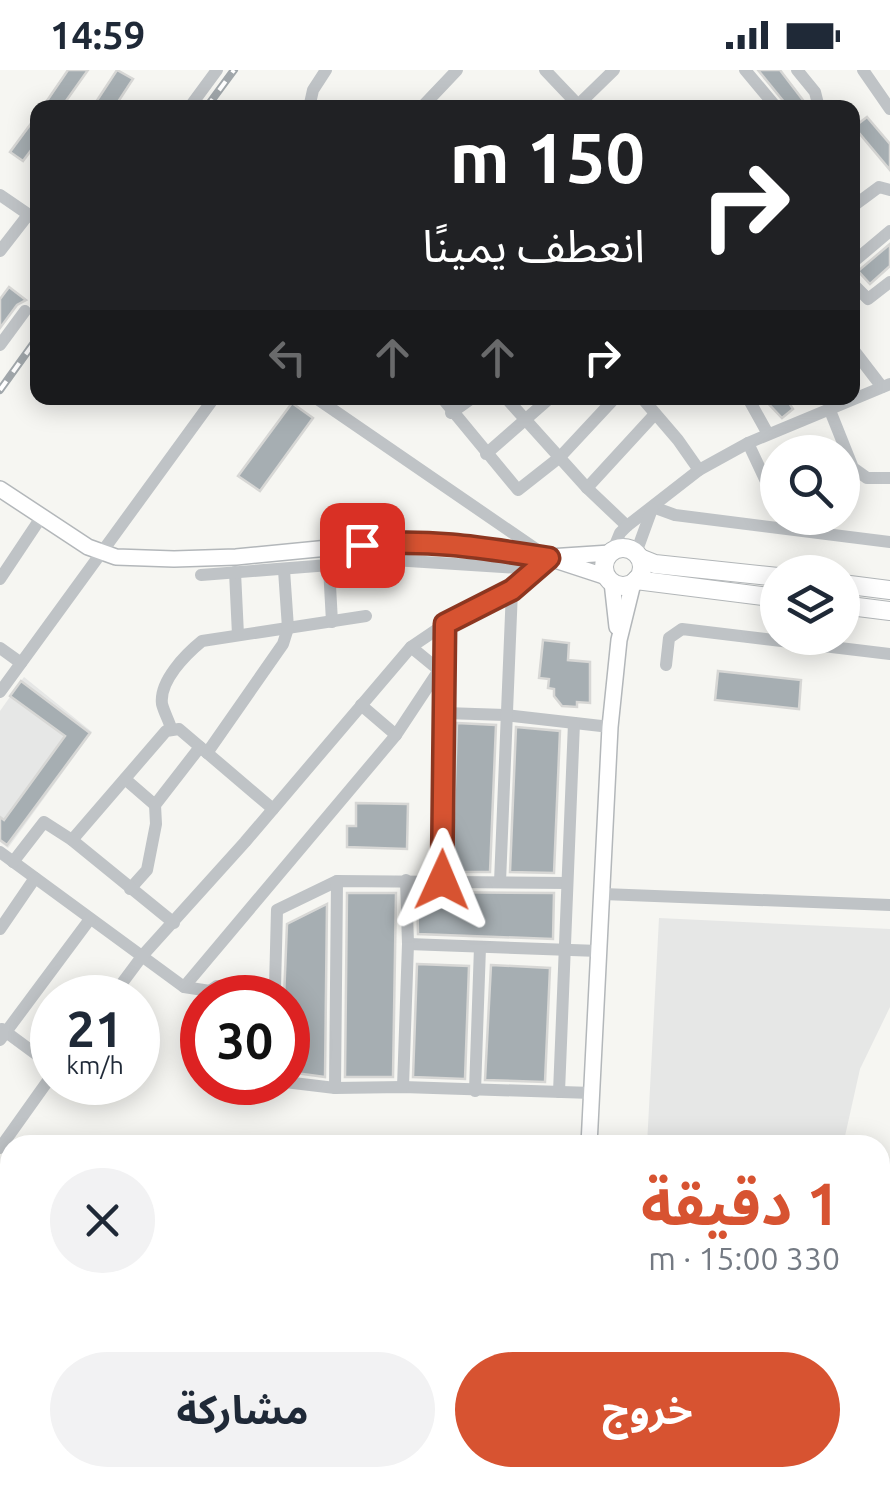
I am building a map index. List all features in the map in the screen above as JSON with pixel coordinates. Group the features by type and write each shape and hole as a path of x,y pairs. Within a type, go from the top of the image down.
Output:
{"highway":[{"path":"760,575 655,564 626,548 612,552 605,562 610,580 622,586 634,582 760,596"},
{"path":"634,582 642,570 638,556"},
{"path":"860,586 890,590"},
{"path":"860,607 890,611"}],"main road":[{"path":"0,489 102,553 174,559 236,557 400,541 456,543 549,558 610,580 619,640"},
{"path":"549,558 612,552"},
{"path":"590,1135 610,726 619,640 634,582"}],"street":[{"path":"194,100 217,70"},
{"path":"311,100 326,70"},
{"path":"429,100 457,70"},
{"path":"544,70 573,100"},
{"path":"585,100 614,70"},
{"path":"745,70 770,100"},
{"path":"797,70 817,100"},
{"path":"863,70 890,109"},
{"path":"860,201 880,187 890,190"},
{"path":"0,195 30,216"},
{"path":"0,251 30,221"},
{"path":"860,256 890,231"},
{"path":"860,292 866,299 890,282"},
{"path":"0,344 26,312"},
{"path":"860,357 886,386 860,396"},
{"path":"0,692 209,405"},
{"path":"128,975 411,647 445,624 512,590 549,558 326,405"},
{"path":"446,405 518,490 560,457 609,405"},
{"path":"451,412 462,405"},
{"path":"512,405 627,526"},
{"path":"486,454 541,405"},
{"path":"648,405 698,470"},
{"path":"752,405 768,434"},
{"path":"612,552 627,526 698,470 748,443 837,405"},
{"path":"829,408 853,468 867,478 890,478"},
{"path":"587,488 656,414"},
{"path":"748,443 760,469"},
{"path":"653,507 676,516 760,522"},
{"path":"638,556 653,507"},
{"path":"0,579 42,516"},
{"path":"849,535 890,542"},
{"path":"201,574 393,560 534,569"},
{"path":"329,567 332,622"},
{"path":"130,889 147,870 156,824 155,805 277,654 288,628 284,570"},
{"path":"235,572 238,636"},
{"path":"500,882 512,590"},
{"path":"172,728 162,701 171,676 202,641 366,616"},
{"path":"442,880 445,624"},
{"path":"666,665 670,638 682,629 890,654"},
{"path":"411,647 442,668"},
{"path":"0,648 21,663"},
{"path":"194,975 396,736 442,668"},
{"path":"361,705 396,736"},
{"path":"445,713 610,726"},
{"path":"559,1092 574,723"},
{"path":"72,840 172,728 179,729 273,808"},
{"path":"124,779 155,805"},
{"path":"13,862 44,822 174,923"},
{"path":"0,852 180,984"},
{"path":"0,929 35,878"},
{"path":"403,1086 406,880"},
{"path":"275,975 277,910 338,882 567,883"},
{"path":"335,1088 338,882"},
{"path":"603,894 890,904"},
{"path":"30,1051 2,1033 90,919"},
{"path":"408,944 599,951"},
{"path":"475,1091 480,947"},
{"path":"310,1085 592,1093"},
{"path":"9,1135 31,1105"}],"shaded area":[{"path":"24,677 92,732 8,848 0,842 0,711"},
{"path":"659,918 890,929 890,1007 860,1069 845,1135 648,1135"}],"building":[{"path":"68,70 88,70 67,100 47,100"},
{"path":"117,70 133,79 119,100 97,100"},
{"path":"758,70 780,70 803,100 782,100"},
{"path":"867,117 890,144 890,170 860,134 860,122"},
{"path":"30,125 30,152 23,161 10,152"},
{"path":"890,244 890,266 870,284 860,269"},
{"path":"9,287 26,300 17,305 0,328 0,299"},
{"path":"291,405 313,418 260,491 238,476"},
{"path":"770,405 790,405 793,409 782,418"},
{"path":"543,640 569,643 568,660 590,662 590,703 562,706 554,689 548,688 549,679 539,678"},
{"path":"718,671 801,680 799,709 715,700"},
{"path":"21,681 90,733 7,845 0,840 0,817 4,820 65,736 10,696"},
{"path":"457,723 496,725 490,872 452,872"},
{"path":"516,727 560,731 554,873 510,872"},
{"path":"356,803 408,804 407,849 347,847 347,826 356,826"},
{"path":"417,892 554,893 553,939 418,934"},
{"path":"347,893 396,893 393,1077 345,1077"},
{"path":"327,904 325,1077 310,1075 310,975 285,975 287,924"},
{"path":"417,964 469,966 465,1079 413,1077"},
{"path":"491,965 550,968 545,1082 485,1080"}],"railway":[{"path":"212,100 234,70"},
{"path":"0,390 30,348"}],"route":[{"path":"362,545 400,541 456,543 549,558 512,590 445,624 442,880"}]}
